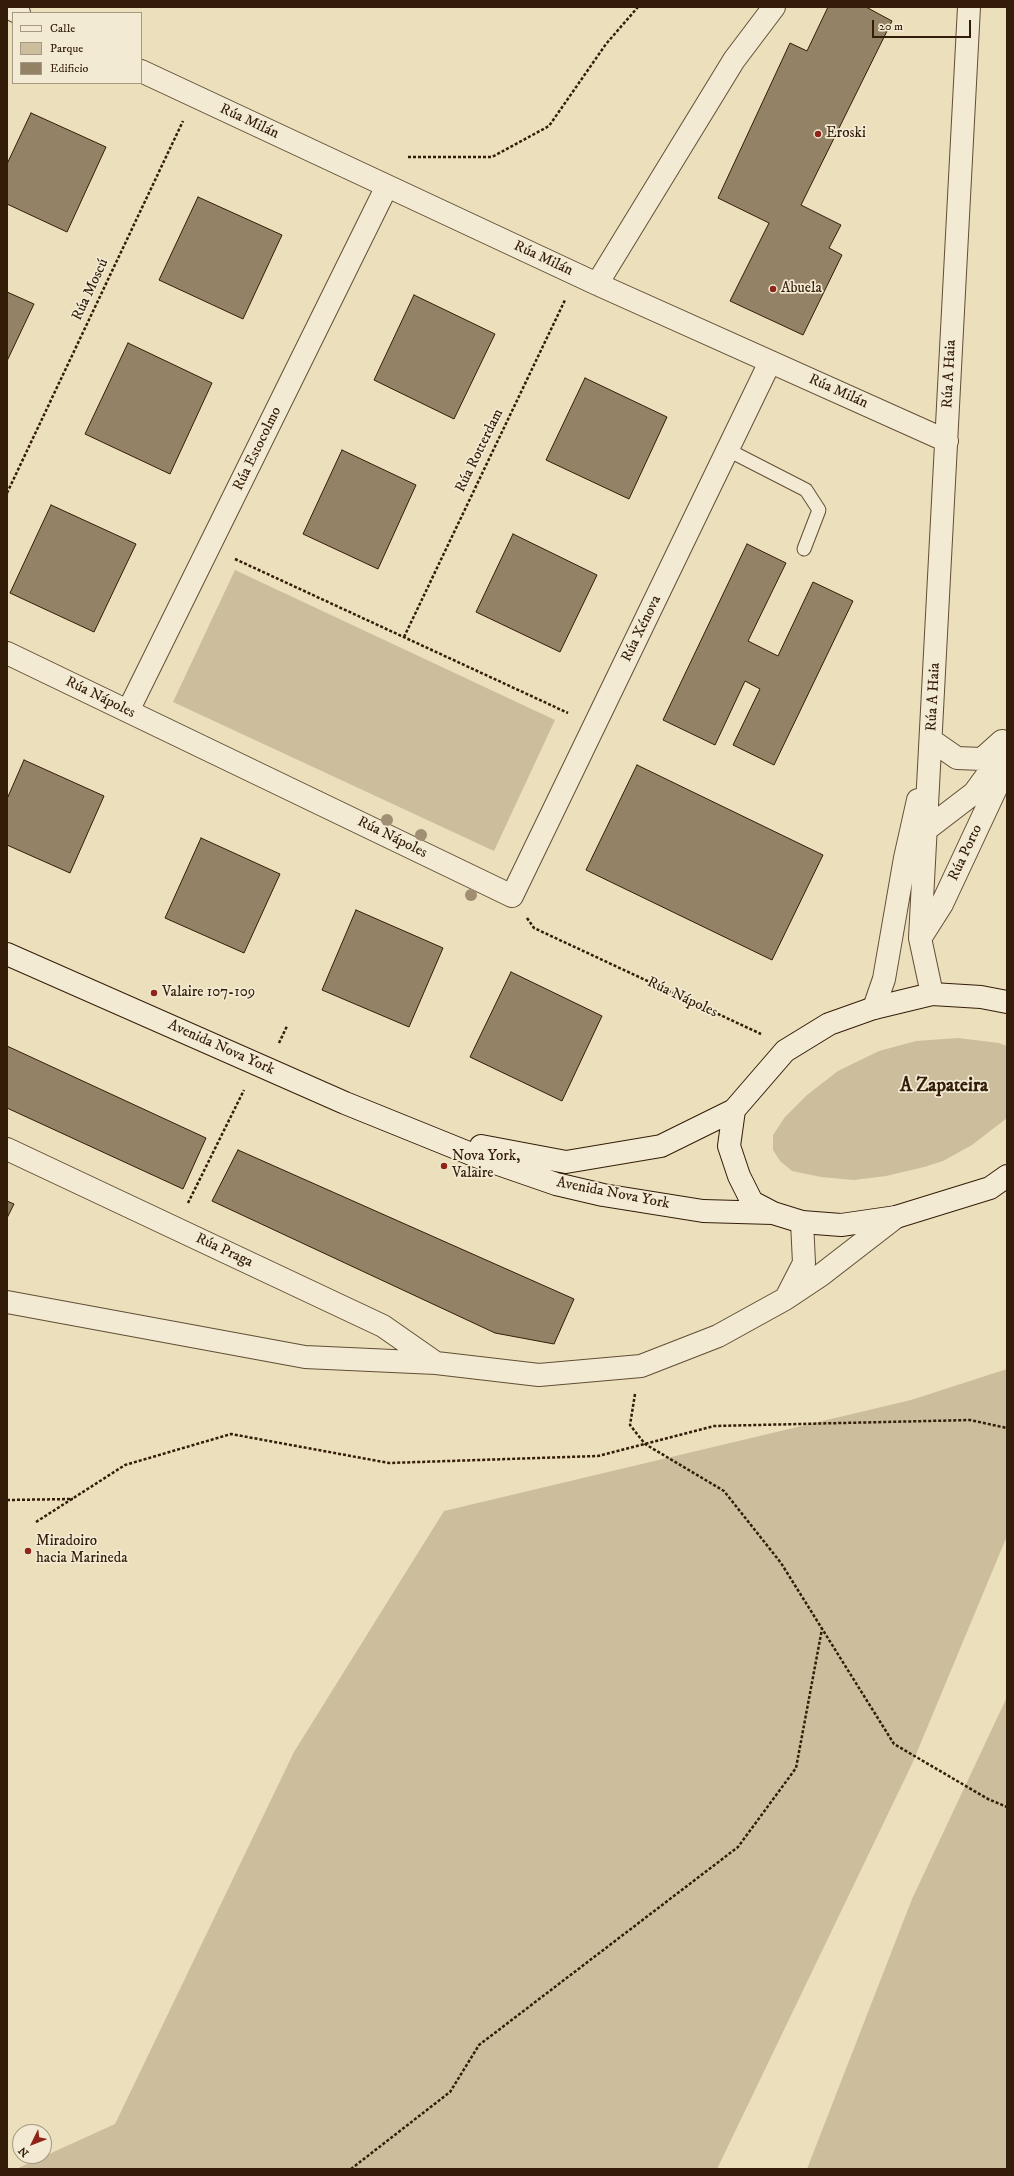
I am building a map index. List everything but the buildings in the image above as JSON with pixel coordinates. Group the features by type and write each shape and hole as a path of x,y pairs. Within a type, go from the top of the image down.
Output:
{"street":[{"path":"7,7 17,12"},
{"path":"597,284 734,60 774,7"},
{"name":"Rúa A Haia","path":"932,994 920,938 927,829 969,7"},
{"name":"Rúa Milán","path":"142,71 577,275 947,441"},
{"name":"Rúa Estocolmo","path":"128,711 387,186"},
{"name":"Rúa Xénova","path":"512,896 770,362"},
{"name":"Rúa Nápoles","path":"7,653 512,896"},
{"path":"931,740 958,758 982,759 1007,737"},
{"name":"Rúa A Haia","path":"874,1008 884,979 905,858 931,740"},
{"name":"Rúa Porto","path":"927,829 974,793 1007,748"},
{"name":"Rúa Porto","path":"920,938 942,904 1007,765"},
{"name":"Rúa A Haia","path":"905,858 927,829"},
{"name":"Avenida Nova York","path":"7,954 345,1103 481,1158 556,1184 603,1195 703,1211 773,1213"},
{"path":"1007,1002 981,997 932,994 874,1008 829,1024 785,1051 734,1110 729,1146 738,1176 752,1202 773,1213 802,1222 842,1225 896,1217 990,1188 1007,1176"},
{"name":"Avenida Nova York","path":"437,1139 566,1162 661,1146 734,1110"},
{"name":"Rúa Praga","path":"7,1149 383,1326 436,1363"},
{"path":"7,1302 305,1357 436,1363 539,1374 641,1366 718,1336 785,1299 821,1275 896,1217"},
{"path":"785,1299 804,1263 802,1222"}],"lane":[{"path":"728,450 806,490 819,510 804,549"}],"path":[{"path":"408,157 492,157 549,126 606,44 638,7"},
{"name":"Rúa Moscú","path":"7,493 195,97"},
{"name":"Rúa Rotterdam","path":"404,637 577,275"},
{"path":"209,547 595,725"},
{"name":"Rúa Nápoles","path":"512,896 534,928 764,1036"},
{"path":"175,1228 243,1090 255,1095 268,1069"},
{"path":"641,1366 630,1425 645,1444 724,1491 781,1563 894,1744 988,1799 1007,1807"},
{"path":"36,1522 125,1465 231,1434 389,1464 598,1456 714,1426 970,1420 1007,1428"},
{"path":"7,1500 74,1499"},
{"path":"351,2169 450,2092 479,2045 738,1848 796,1768 822,1629"}],"green space":[{"path":"235,570 555,720 494,851 173,702"},
{"path":"958,1038 999,1043 1007,1046 1007,1118 972,1145 943,1161 924,1167 886,1176 854,1180 821,1177 792,1171 780,1161 773,1150 773,1135 785,1117 807,1095 838,1071 879,1051 916,1041"},
{"path":"1007,1369 1007,1536 912,1764 717,2169 16,2169 27,2164 52,2164 52,2153 115,2124 294,1752 444,1511 911,1400"},
{"path":"1007,1697 1007,2169 807,2169 912,1899"}],"place":[{"name":"Eroski","path":"818,134"},
{"name":"Abuela","path":"773,289"},
{"name":"Valaire 107-109","path":"154,993"},
{"name":"Nova York, Valaire","path":"444,1166"},
{"name":"Miradoiro hacia Marineda","path":"28,1551"}],"district":[{"name":"A Zapateira","path":"944,1087"}]}
